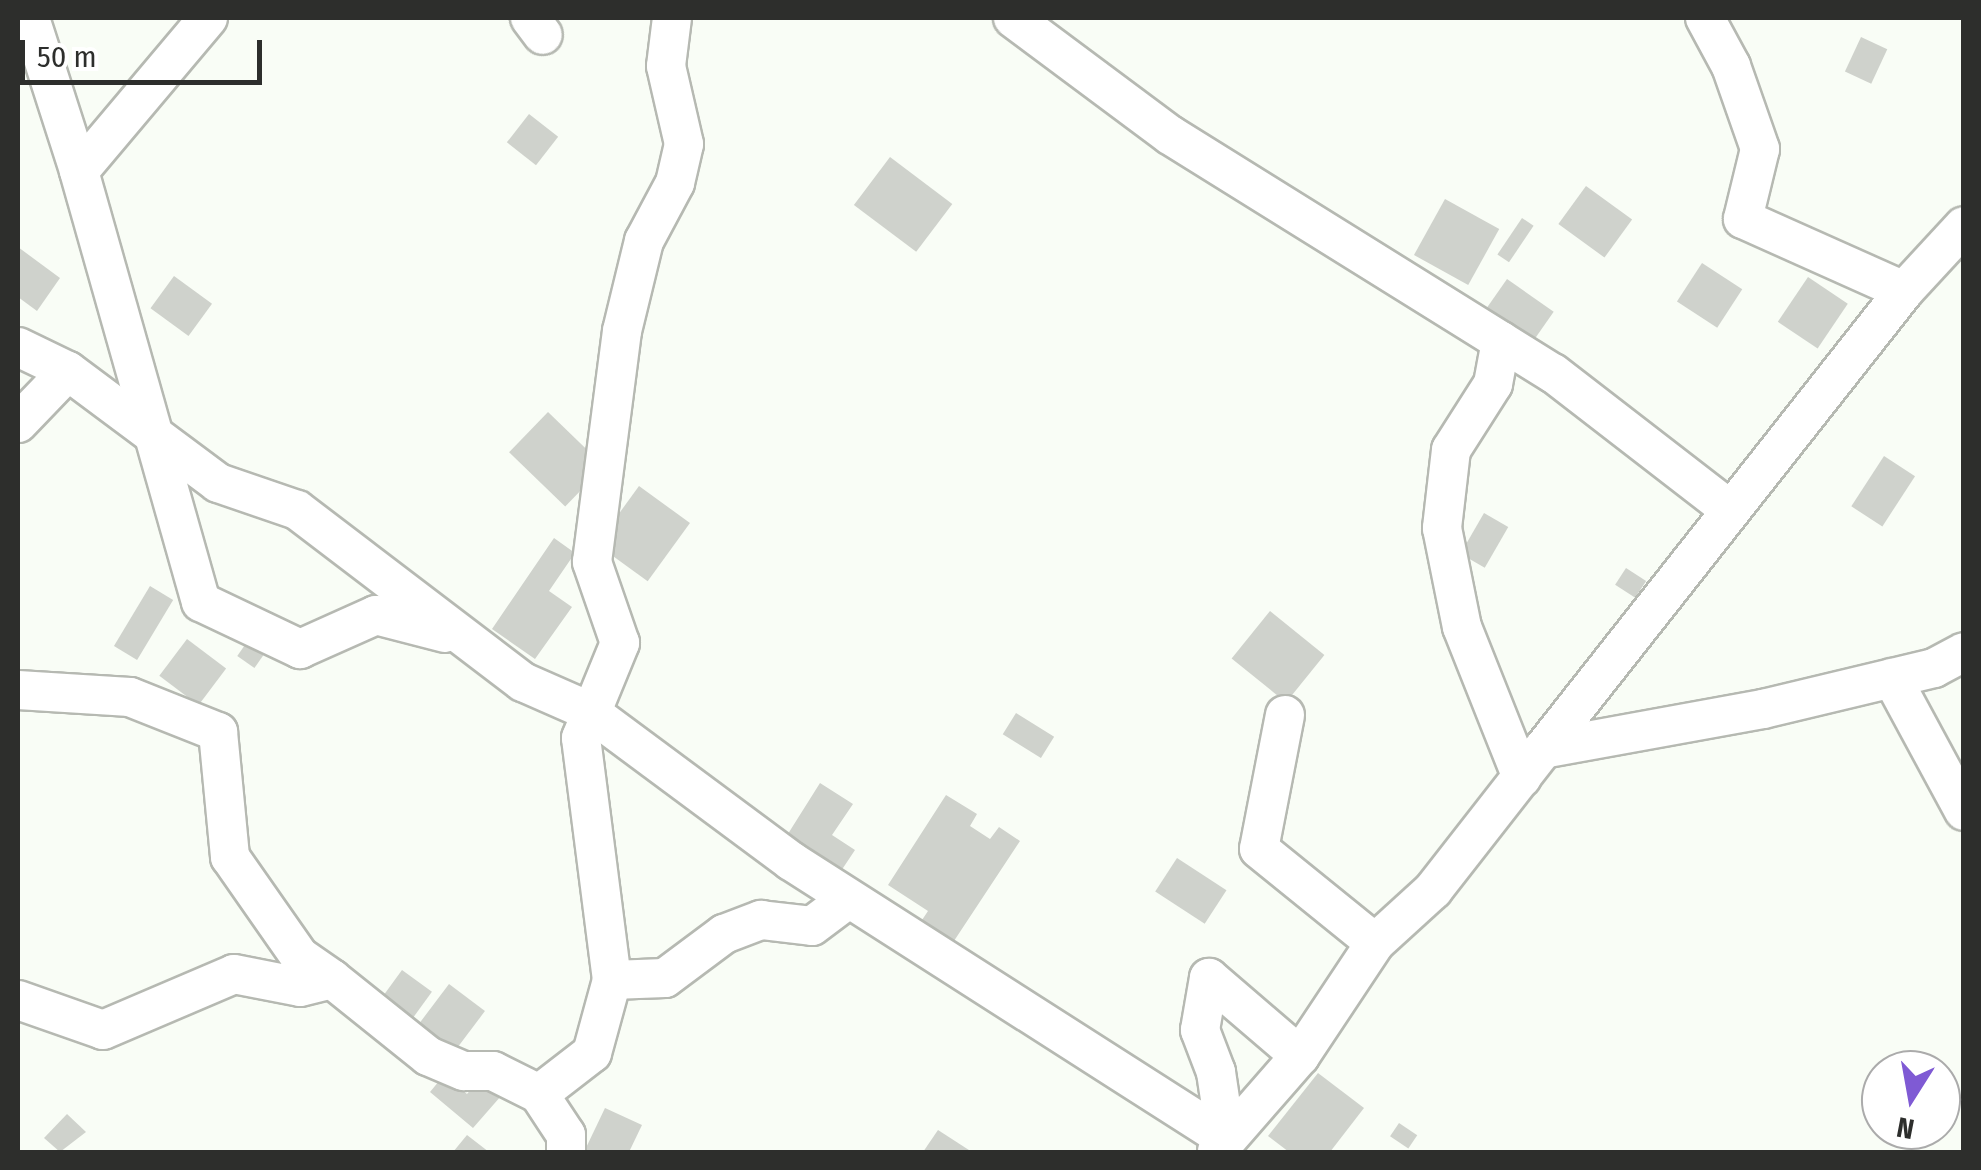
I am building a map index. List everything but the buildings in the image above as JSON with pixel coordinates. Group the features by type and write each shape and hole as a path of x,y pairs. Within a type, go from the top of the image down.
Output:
{"street":[{"path":"30,18 79,171 147,430 201,602 300,649 376,614 463,638"},
{"path":"79,171 208,18"},
{"path":"539,1094 592,1052 612,980 583,782 582,738 589,712 610,680 620,643 592,562 606,492 608,417 644,241 675,182 684,144 666,66 672,18"},
{"path":"1013,18 1170,135 1501,342 1729,509"},
{"path":"1705,18 1731,66 1760,148 1743,220 1904,291"},
{"path":"1221,1146 1300,1056 1374,943 1432,890 1729,509 1904,291 1964,226"},
{"path":"1501,342 1493,384 1451,450 1442,528 1462,628 1532,763"},
{"path":"18,347 68,371 218,483 297,510 523,682 589,712 848,899 1221,1146"},
{"path":"18,423 68,371"},
{"path":"1532,763 1934,668 1964,652"},
{"path":"1892,678 1964,811"},
{"path":"18,690 130,697 218,732 230,857 298,956 332,978 428,1056 464,1072 493,1072 539,1094 566,1135 566,1152"},
{"path":"1285,715 1260,850 1374,943"},
{"path":"612,980 665,978 724,934 761,920 812,926 848,899"},
{"path":"18,1000 103,1030 234,974 300,986 332,978"},
{"path":"1221,1146 1216,1072 1200,1030 1209,978 1300,1056"}]}
